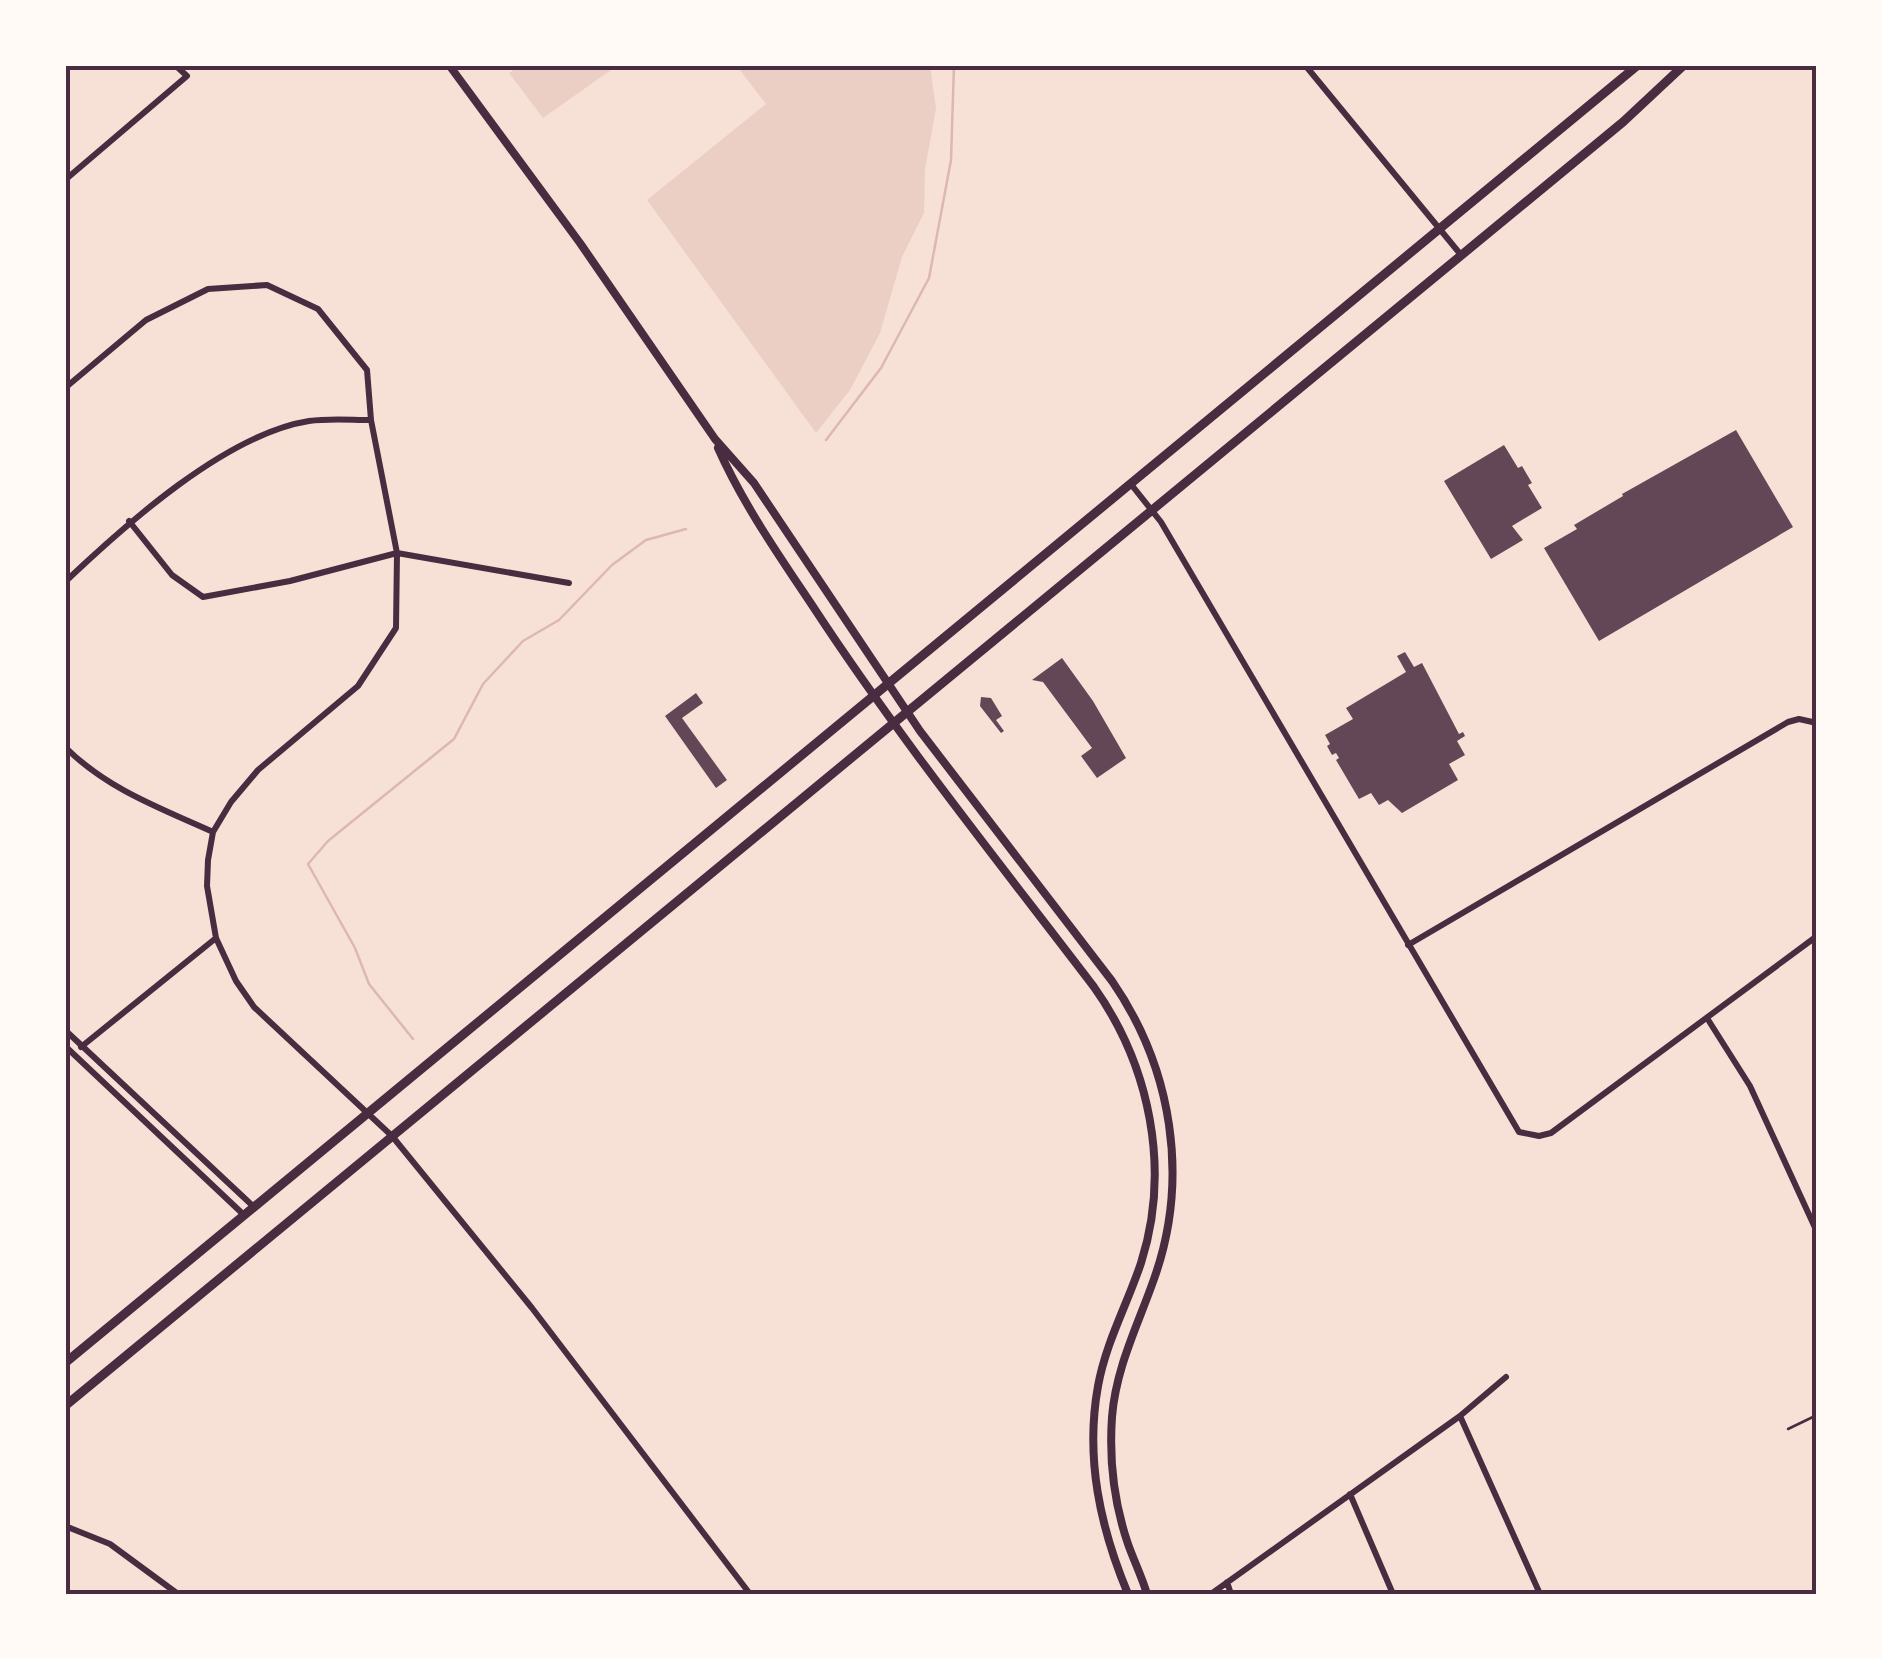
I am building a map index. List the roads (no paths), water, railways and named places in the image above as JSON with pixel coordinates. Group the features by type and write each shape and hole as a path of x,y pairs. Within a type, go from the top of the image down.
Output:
{"main road":[{"path":"65,1362 1638,65"},
{"path":"65,1406 1622,122 1684,65"}],"street":[{"path":"65,180 187,76 175,65"},
{"path":"449,65 580,243 714,439 754,484 886,684 1087,948 1139,1026 1159,1076 1170,1129 1172,1182 1167,1230 1154,1280 1121,1365 1112,1427 1112,1471 1118,1507 1147,1594"},
{"path":"1305,65 1461,255"},
{"path":"65,388 146,320 208,288 267,285 318,309 366,370 371,420 397,552 396,628 358,686 248,780 230,802 214,832 206,886 216,938 236,981 263,1017 392,1136 532,1308 750,1594"},
{"path":"65,582 128,522 238,446 308,421 371,420"},
{"path":"714,439 738,492 891,723 1104,1001 1129,1048 1146,1096 1154,1184 1148,1236 1106,1351 1094,1422 1094,1475 1100,1510 1128,1594"},
{"path":"1130,483 1152,509 1512,1123 1528,1136 1552,1132 1817,936"},
{"path":"128,522 172,575 204,598 290,581 397,552 569,583"},
{"path":"1408,945 1788,722 1799,718 1814,722"},
{"path":"65,747 92,772 118,788 214,832"},
{"path":"73,1054 216,938"},
{"path":"65,944 65,958"},
{"path":"1072,958 1087,948"},
{"path":"1708,1018 1750,1086 1817,1232"},
{"path":"65,1030 254,1207"},
{"path":"65,1046 244,1215"},
{"path":"1211,1594 1460,1416 1506,1377"},
{"path":"1460,1416 1540,1594"},
{"path":"1350,1494 1393,1594"},
{"path":"65,1526 125,1554 178,1594"},
{"path":"1227,1582 1232,1594"}],"lane":[{"path":"1788,1429 1817,1416"}],"waterway":[{"path":"826,440 881,368 929,278 951,160 954,65"},
{"path":"413,1039 369,984 355,948 308,864 328,841 454,739 483,684 523,641 559,620 612,565 646,540 686,529"}]}
